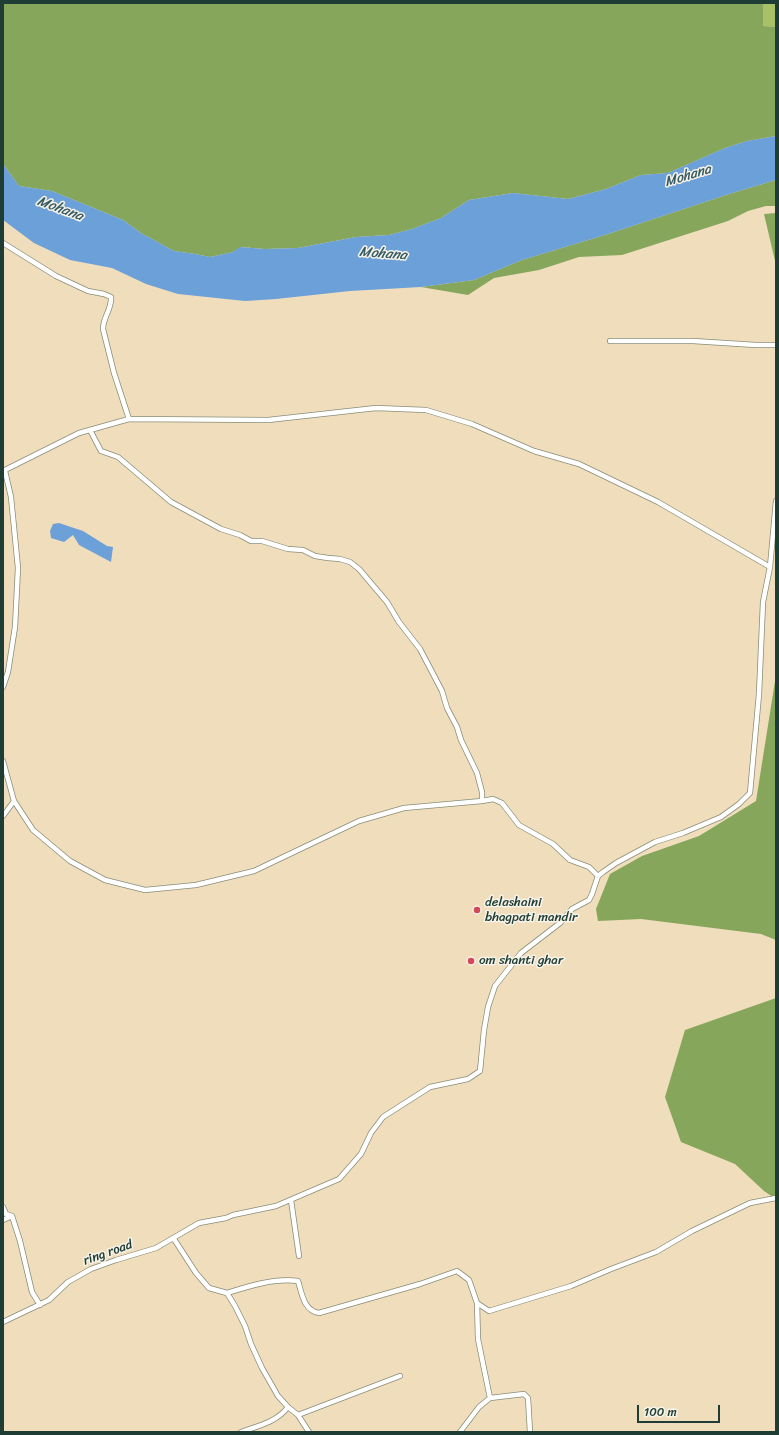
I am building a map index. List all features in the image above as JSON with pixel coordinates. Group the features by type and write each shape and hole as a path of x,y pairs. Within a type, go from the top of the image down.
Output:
{"street":[{"path":"3,243 56,276 88,291 111,297 112,305 103,322 103,329 114,373 129,419"},
{"path":"610,342 693,341 776,345"},
{"path":"3,687 8,672 15,627 18,568 11,497 4,471 79,433 129,419 268,420 376,408 426,410 472,424 534,451 579,464 658,502 770,567"},
{"path":"90,430 102,451 118,457 171,502 221,529 240,535 251,541 262,541 288,549 303,550 316,556 340,559 350,562 359,568 387,602 420,649 442,691 447,708 478,774 482,792 482,801"},
{"path":"3,761 14,801 33,830 70,861 105,880 145,890 196,885 254,871 359,821 404,808 493,799 502,803 519,825 553,844 570,860 589,867 598,876 616,863 655,842 683,833 721,817 739,804 750,793 759,694 763,602 770,567 776,501"},
{"path":"3,816 14,801"},
{"name":"ring road","path":"3,1322 40,1305 48,1300 68,1282 91,1269 156,1248 200,1223 276,1206 338,1179 362,1154 371,1133 383,1117 430,1087 468,1079 480,1071 488,1007 495,986 521,952 560,923 572,909 589,900 598,876"},
{"path":"477,1303 489,1311 571,1286 656,1252 692,1231 750,1203 776,1198"},
{"path":"291,1200 299,1256"},
{"path":"3,1207 6,1214 12,1216"},
{"path":"3,1220 12,1216"},
{"path":"12,1216 20,1241 32,1292 40,1305"},
{"path":"174,1239 196,1273 209,1288 227,1293 287,1279 298,1281 307,1308 313,1312 319,1313 420,1284 457,1271 469,1280 477,1303 478,1339 490,1398"},
{"path":"227,1293 245,1326 251,1344 278,1396 298,1415 309,1432"},
{"path":"298,1415 400,1376"},
{"path":"460,1432 479,1407 490,1398 524,1394 528,1398 530,1432"},
{"path":"241,1432 283,1415 288,1407"}],"green space":[{"path":"3,3 763,3 763,26 776,27 776,136 747,141 725,148 668,173 641,175 606,189 568,199 513,193 469,200 441,218 412,229 389,235 356,237 298,248 264,249 241,247 233,252 210,257 174,251 141,233 123,220 52,191 19,186 3,164"},
{"path":"763,3 776,3 776,27 763,26"},
{"path":"776,180 776,206 766,206 748,211 728,221 622,255 579,257 539,270 494,278 468,295 421,287 474,280 522,260"},
{"path":"776,213 776,265 764,214"},
{"path":"776,675 776,940 761,934 641,919 598,921 596,909 610,874 642,856 699,836 756,801"},
{"path":"776,998 776,1199 764,1191 735,1164 681,1142 665,1097 685,1030"}],"water":[{"name":"Mohana","path":"776,136 776,180 522,260 474,280 421,287 350,291 245,301 178,294 146,284 112,268 70,260 34,243 3,220 3,164 19,186 52,191 123,220 141,233 174,251 210,257 233,252 240,247 264,249 298,248 356,237 389,235 412,229 441,218 469,200 513,193 568,199 606,189 641,175 668,173 725,148 747,141"},
{"path":"59,523 83,531 107,546 113,547 111,562 79,545 73,535 64,542 51,538 50,531 53,524"}],"place":[{"name":"delashaini bhagpati mandir","path":"477,910"},
{"name":"om shanti ghar","path":"471,961"}]}
